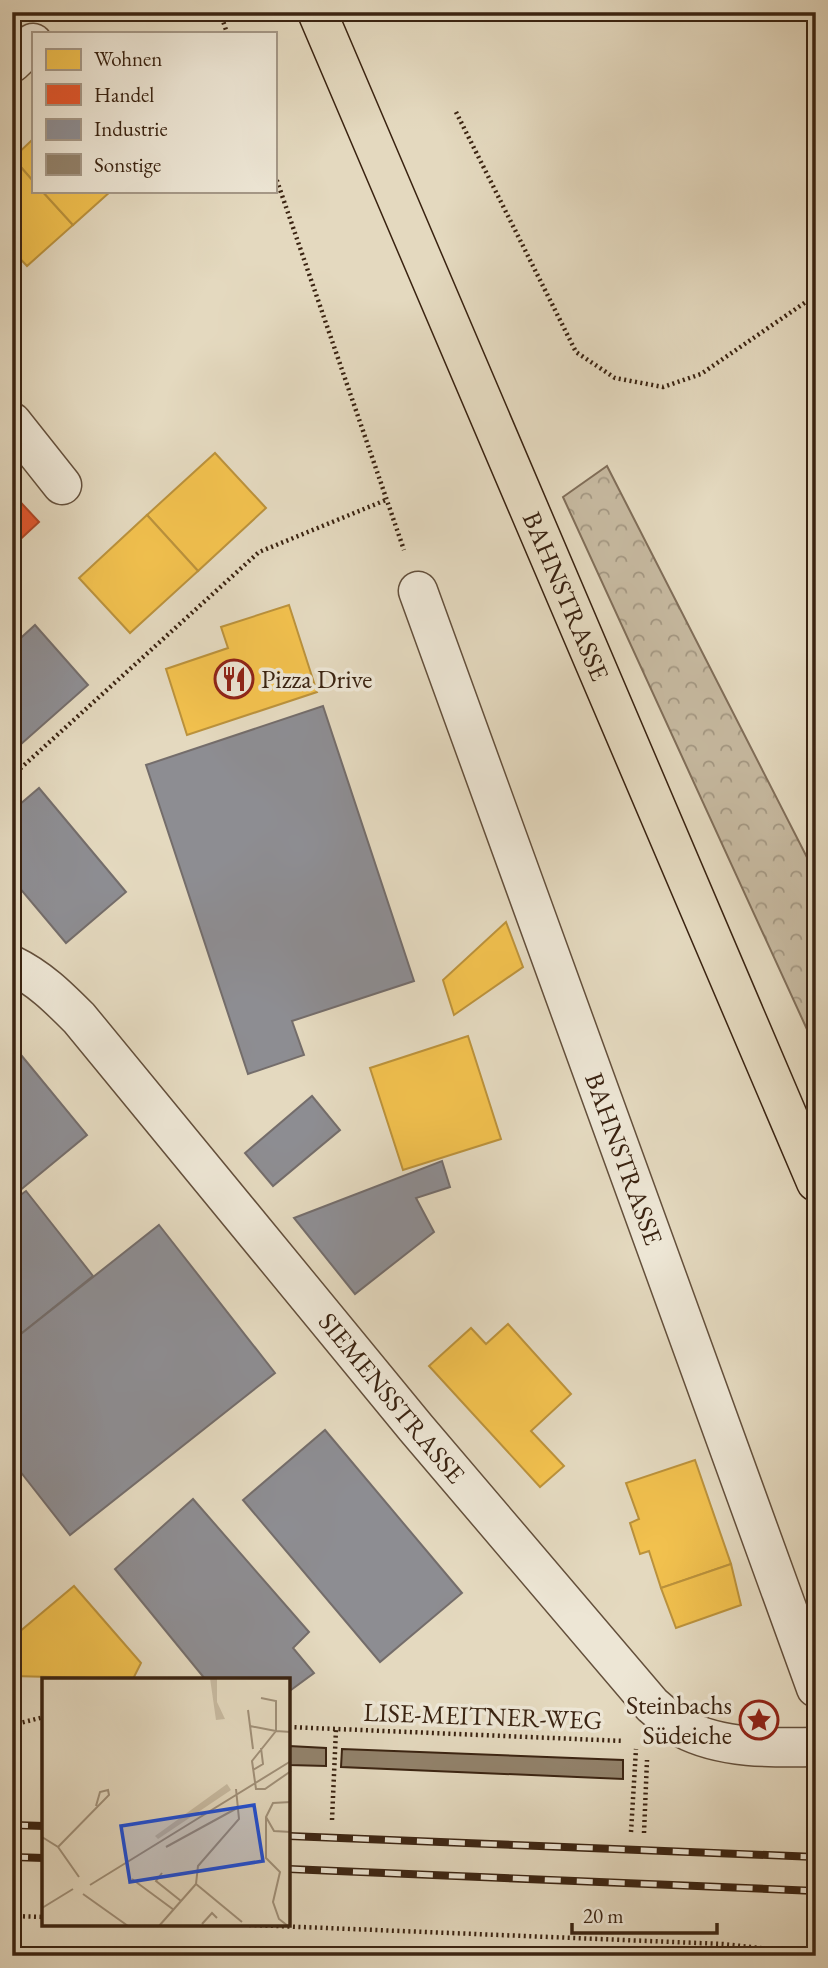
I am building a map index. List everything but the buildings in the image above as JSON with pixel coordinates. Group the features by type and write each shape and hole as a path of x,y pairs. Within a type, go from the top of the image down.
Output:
{"main road":[{"name":"BAHNSTRASSE","path":"317,12 816,1182"}],"street":[{"path":"12,63 32,44"},
{"path":"12,422 62,485"},
{"name":"BAHNSTRASSE","path":"418,591 816,1688"},
{"name":"SIEMENSSTRASSE","path":"12,965 30,973 79,1018 416,1428 646,1699 679,1727 707,1738 748,1745 816,1747"}],"path":[{"path":"220,12 227,32"},
{"path":"456,112 576,352 615,378 663,387 701,374 816,295"},
{"path":"276,178 418,591"},
{"path":"12,776 259,552 386,500"},
{"path":"12,1725 42,1718"},
{"name":"LISE-MEITNER-WEG","path":"290,1727 636,1742"},
{"path":"332,1820 336,1729"},
{"path":"636,1742 642,1749"},
{"path":"631,1832 636,1742"},
{"path":"644,1833 648,1763 645,1756"},
{"path":"12,1916 42,1917"},
{"path":"277,1926 723,1944 816,1954"}],"green space":[{"path":"607,466 816,875 816,1049 563,497"}],"railway":[{"path":"12,1825 42,1826"},
{"path":"290,1836 816,1857"},
{"path":"12,1857 42,1858"},
{"path":"290,1869 816,1891"}],"place":[{"name":"Pizza Drive","path":"234,679"},
{"name":"Steinbachs Südeiche","path":"759,1720"}]}
